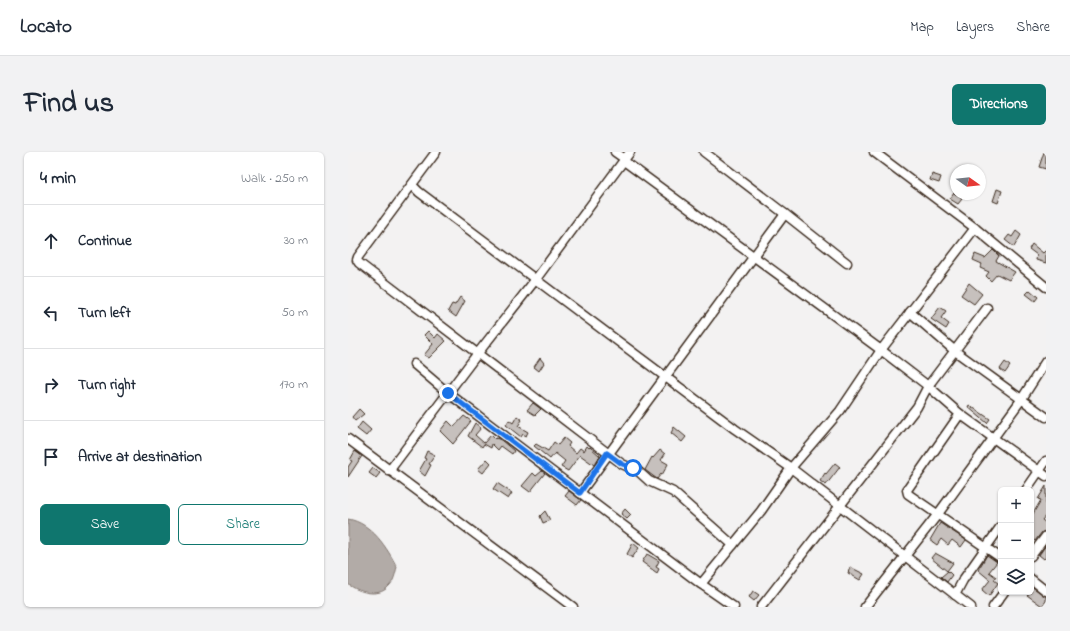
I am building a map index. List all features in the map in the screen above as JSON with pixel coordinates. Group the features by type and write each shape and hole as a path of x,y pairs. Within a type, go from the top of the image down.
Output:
{"street":[{"path":"436,152 357,260 607,453 622,464 638,471 649,481 673,492 733,545"},
{"path":"616,152 624,160 753,257 881,350 928,386 960,414 1043,474"},
{"path":"389,471 536,279 630,152"},
{"path":"704,152 847,263"},
{"path":"874,152 975,228 1046,287"},
{"path":"412,185 419,192 667,376 735,429 791,468 972,607"},
{"path":"580,493 607,453 667,376 785,214"},
{"path":"701,584 761,511 791,468 840,411 881,350 975,228"},
{"path":"761,607 917,407 928,386 987,308"},
{"path":"910,312 955,351 1046,417"},
{"path":"865,607 938,514 1021,400 1046,361"},
{"path":"414,364 448,393 701,584 734,607"},
{"path":"960,414 907,490 908,494 998,556"},
{"path":"348,439 573,607"},
{"path":"1029,487 1043,474 1046,462"},
{"path":"955,595 963,580 998,530"},
{"path":"1034,552 1046,536"},
{"path":"1034,581 1046,591"},
{"path":"993,607 1002,595"}],"shaded area":[{"path":"348,519 357,521 378,537 397,567 392,583 384,590 368,593 348,584"}],"building":[{"path":"1044,152 1046,152 1046,169 1039,167"},
{"path":"932,174 941,177 939,183 930,180"},
{"path":"997,189 1002,191 998,203 993,201"},
{"path":"952,200 961,200 958,204"},
{"path":"1016,231 1021,235 1014,247 1005,240 1009,235 1012,237"},
{"path":"1032,244 1043,253 1046,250 1046,263 1036,260 1037,255 1029,249"},
{"path":"993,250 999,256 996,261 1015,272 1009,280 997,274 991,281 986,276 989,272 980,268 982,264 973,260 975,254 985,258"},
{"path":"969,283 982,294 974,304 961,295"},
{"path":"1030,290 1038,297 1035,301 1026,294"},
{"path":"460,297 465,301 456,317 448,311 452,304 455,305"},
{"path":"940,307 946,311 941,318 949,324 946,329 931,319"},
{"path":"428,331 435,338 438,334 446,341 429,358 424,355 433,344 424,335"},
{"path":"540,358 544,363 539,371 534,367"},
{"path":"1005,362 1010,366 1005,373 1000,369"},
{"path":"533,403 541,409 535,415 527,410"},
{"path":"969,405 990,419 987,423 968,407"},
{"path":"359,409 364,414 355,421 352,417"},
{"path":"464,416 471,421 453,444 440,431 448,421 454,427"},
{"path":"517,416 522,420 518,426 528,432 526,436 523,434 521,437 506,425 509,420 513,423"},
{"path":"362,422 371,430 366,436 357,429"},
{"path":"475,423 481,428 475,435 484,443 491,435 495,439 501,440 514,451 512,454 501,446 498,450 492,444 491,448 484,444 482,447 468,436"},
{"path":"674,427 686,437 682,442 671,433"},
{"path":"564,438 570,443 568,446 576,453 580,448 584,451 587,446 600,456 594,465 580,455 568,471 561,467 565,461 555,453 550,459 534,446 536,444 548,451 554,442 558,445"},
{"path":"660,450 665,454 661,460 668,464 662,475 661,474 657,479 645,470 652,457 653,458"},
{"path":"355,451 362,456 348,477 348,467 352,461 350,460"},
{"path":"427,451 435,455 429,464 431,465 425,476 419,471 426,459 424,458"},
{"path":"487,459 491,463 483,473 478,469"},
{"path":"835,463 840,467 826,485 820,481 825,473 826,474"},
{"path":"373,468 380,473 376,478 369,473"},
{"path":"542,471 545,473 530,492 522,486 533,473 536,476"},
{"path":"497,483 512,493 508,499 493,489"},
{"path":"1046,486 1046,515 1042,520 1046,523 1046,531 1042,532 1035,541 1034,512 1041,500 1038,499"},
{"path":"569,491 581,500 577,505 565,496"},
{"path":"625,509 631,515 627,519 621,514"},
{"path":"545,511 550,520 543,523 540,516"},
{"path":"940,523 966,540 961,547 952,540 948,545 941,539 937,545 930,540"},
{"path":"633,543 639,548 632,558 627,554"},
{"path":"1046,545 1046,557 1044,559 1039,555"},
{"path":"935,553 953,563 947,571 931,558"},
{"path":"647,554 659,561 656,567 659,569 657,573 642,562"},
{"path":"987,555 997,562 989,572 996,577 994,580 998,583 989,596 982,590 990,580 978,570"},
{"path":"850,567 864,574 860,580 848,573"},
{"path":"948,571 952,575 947,582 941,577"},
{"path":"1034,588 1046,596 1046,601 1042,606 1027,595 1034,595"},
{"path":"753,591 759,595 754,601 749,597"}],"route":[{"path":"448,393 580,493 607,453 622,464 633,468"}]}
